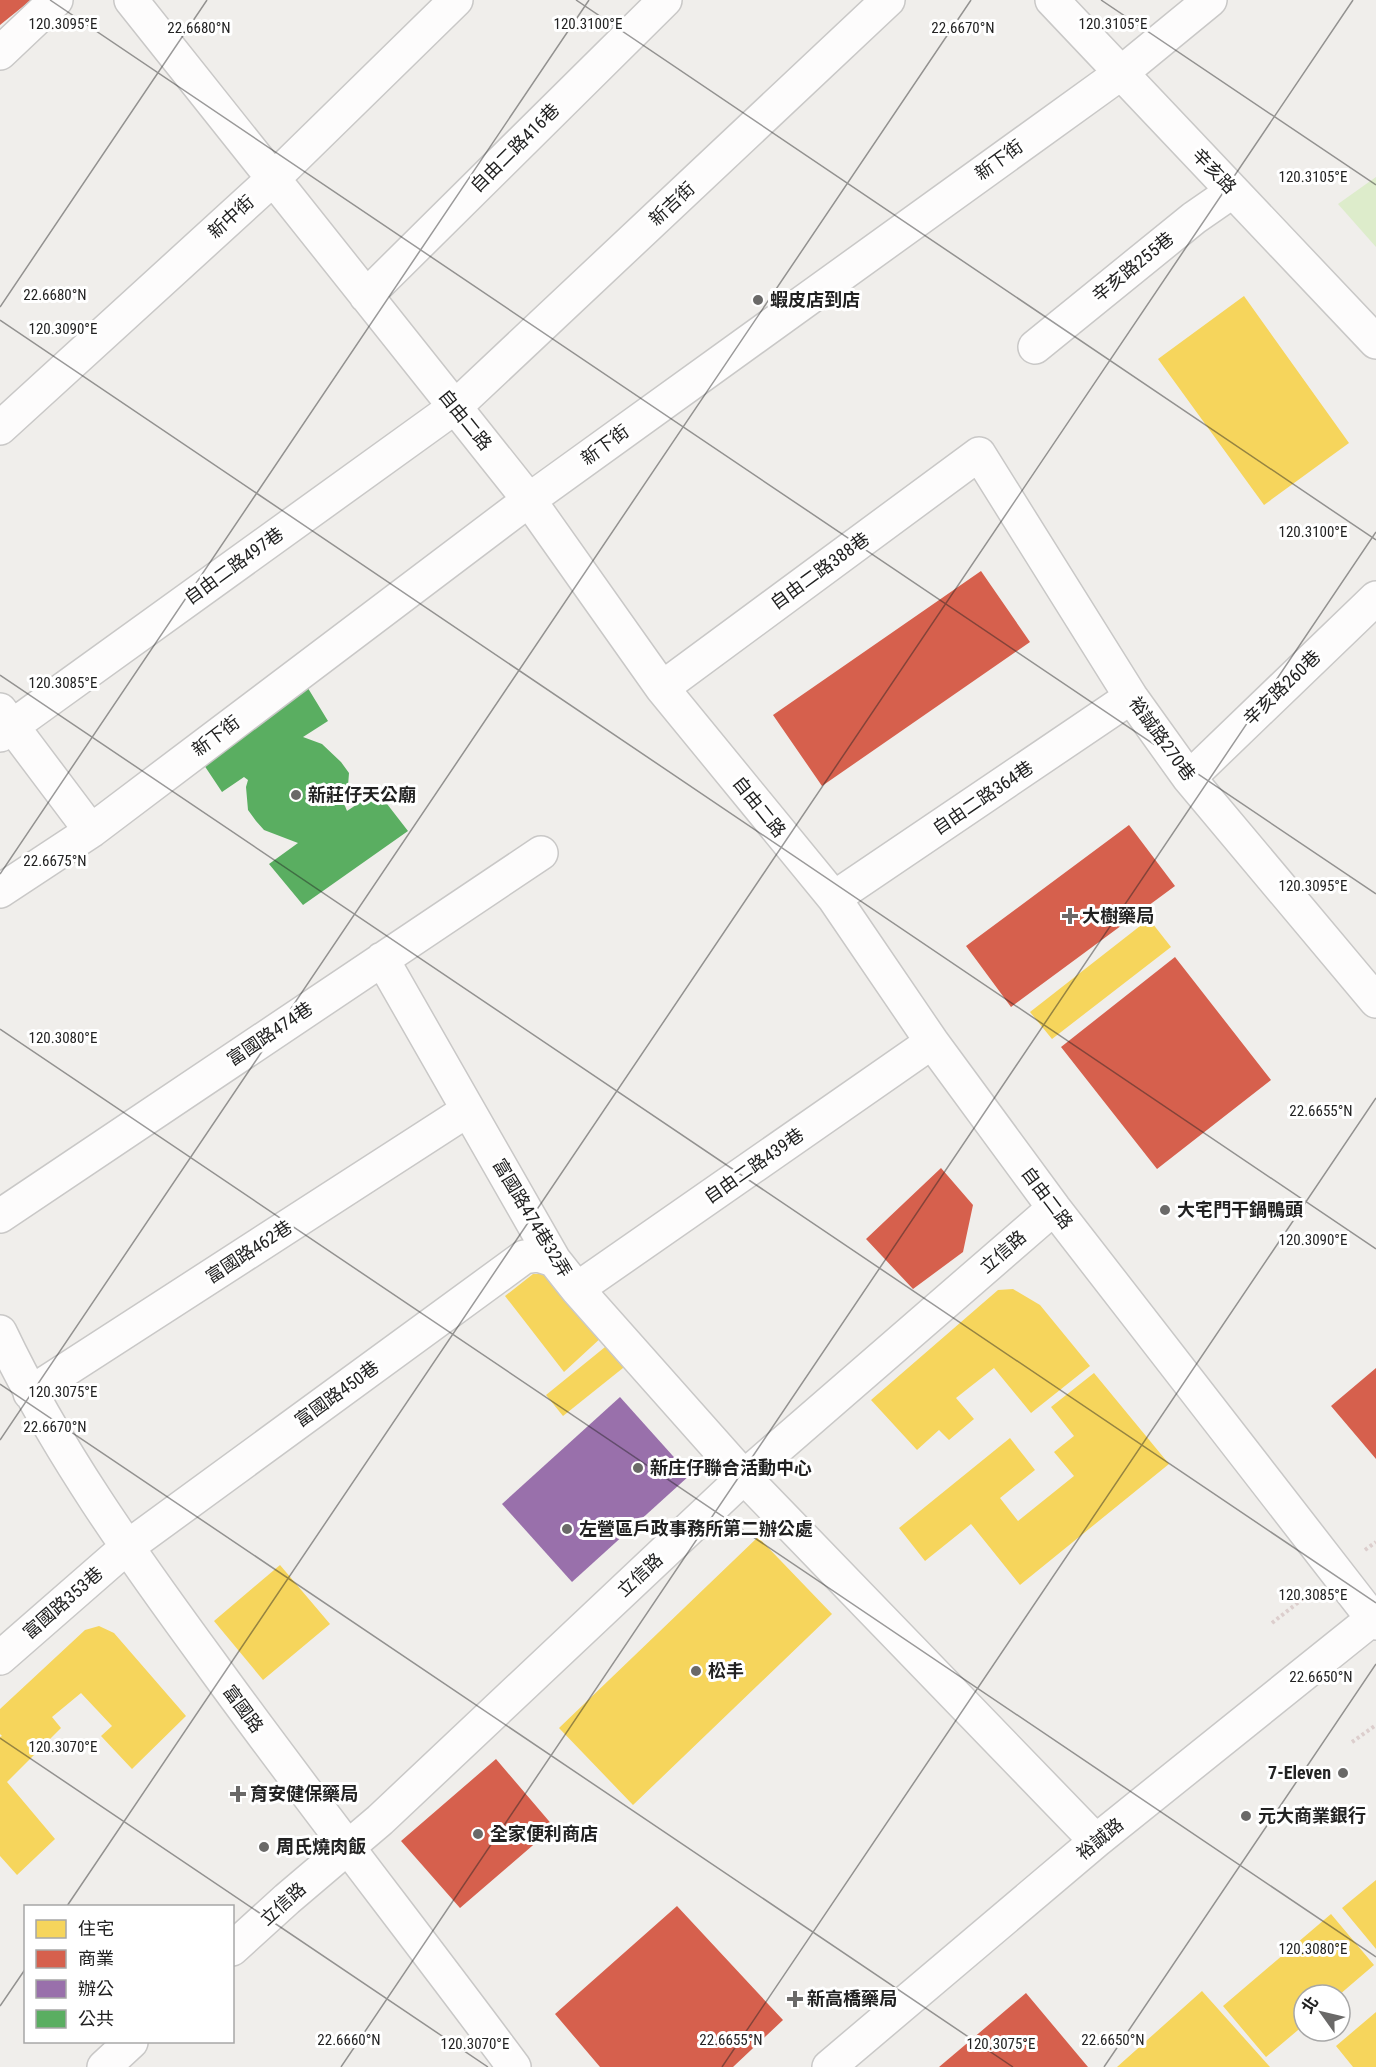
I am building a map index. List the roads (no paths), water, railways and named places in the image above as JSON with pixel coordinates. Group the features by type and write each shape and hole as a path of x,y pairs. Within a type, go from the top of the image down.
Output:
{"street":[{"path":"0,53 56,0"},
{"name":"自由二路","path":"131,0 529,500 662,688 834,898 932,1042 1054,1208 1375,1619"},
{"name":"新中街","path":"0,428 274,178 456,0"},
{"name":"自由二路416巷","path":"366,296 665,0"},
{"name":"新吉街","path":"455,407 888,0"},
{"name":"新下街","path":"0,891 91,831 529,500 1120,73 1210,0"},
{"name":"辛亥路","path":"1061,3 1120,73 1376,342"},
{"name":"辛亥路255巷","path":"1035,347 1194,218 1233,191"},
{"name":"自由二路497巷","path":"4,724 455,407"},
{"name":"自由二路388巷","path":"662,688 979,454"},
{"name":"裕誠路270巷","path":"979,454 1131,697 1189,778 1376,1001"},
{"name":"辛亥路260巷","path":"1189,778 1376,598"},
{"name":"自由二路364巷","path":"834,898 1131,697"},
{"path":"4,724 91,831"},
{"name":"富國路474巷","path":"0,1216 541,853"},
{"name":"富國路474巷32弄","path":"382,959 554,1260 577,1289 744,1477 1096,1841"},
{"name":"自由二路439巷","path":"577,1289 932,1042"},
{"name":"富國路462巷","path":"15,1379 468,1110"},
{"name":"立信路","path":"234,1947 287,1899 348,1849 744,1477 1054,1208"},
{"name":"富國路450巷","path":"126,1548 524,1257 538,1255 554,1260"},
{"name":"富國路","path":"0,1332 15,1379 126,1548 291,1775 381,1888 514,2067"},
{"name":"富國路353巷","path":"0,1658 126,1548"},
{"name":"裕誠路","path":"829,2067 1096,1841 1375,1619"},
{"path":"104,2067 131,2043"}],"place":[{"name":"蝦皮店到店","path":"758,300"},
{"name":"新莊仔天公廟","path":"296,795"},
{"name":"大樹藥局","path":"1070,916"},
{"name":"大宅門干鍋鴨頭","path":"1165,1210"},
{"name":"新庄仔聯合活動中心","path":"638,1468"},
{"name":"左營區戶政事務所第二辦公處","path":"567,1529"},
{"name":"松丰","path":"696,1671"},
{"name":"7-Eleven","path":"1343,1773"},
{"name":"育安健保藥局","path":"238,1794"},
{"name":"元大商業銀行","path":"1246,1816"},
{"name":"全家便利商店","path":"478,1834"},
{"name":"周氏燒肉飯","path":"264,1847"},
{"name":"新高橋藥局","path":"795,1999"}]}
